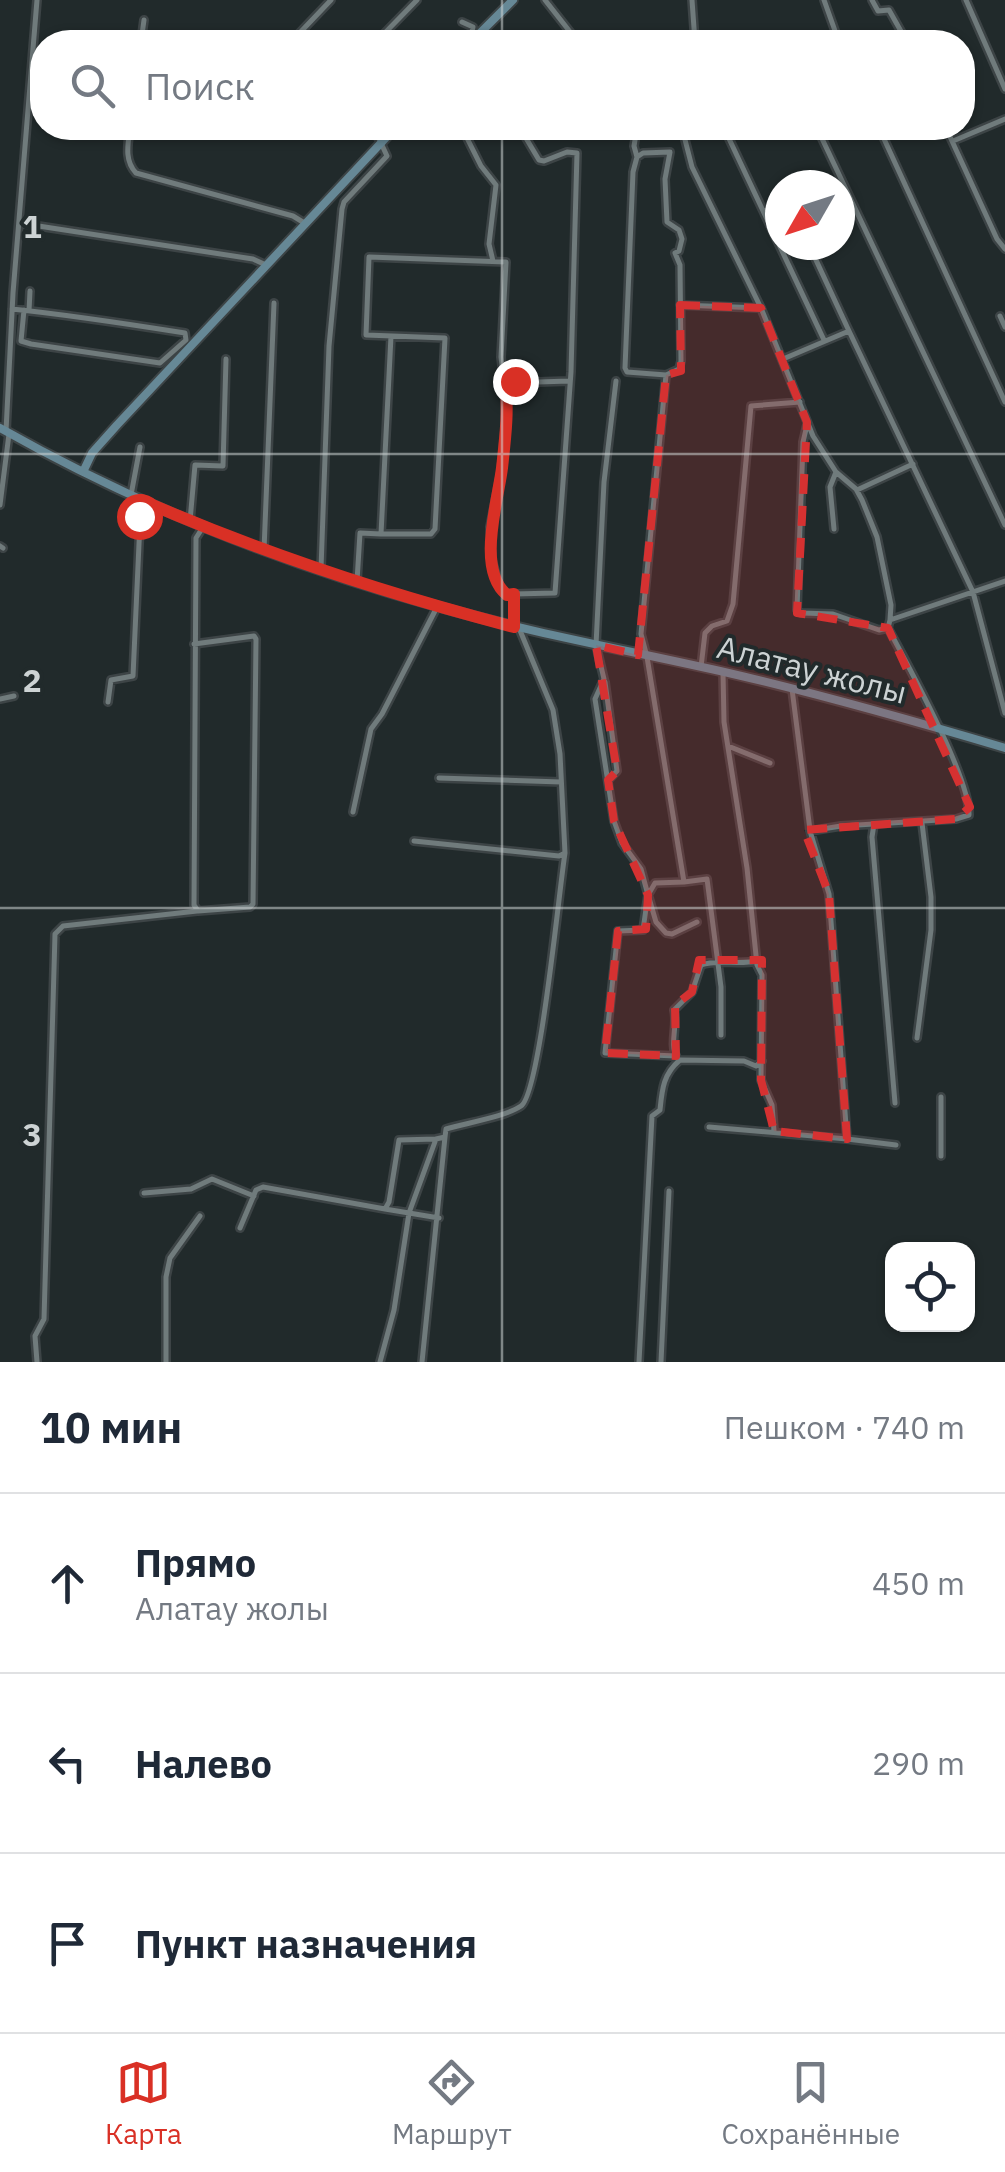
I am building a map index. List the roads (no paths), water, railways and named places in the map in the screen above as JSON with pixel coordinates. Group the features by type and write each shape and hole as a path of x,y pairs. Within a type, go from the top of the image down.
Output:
{"main road":[{"path":"485,30 513,0"},
{"path":"83,472 92,453 117,425 384,140"},
{"path":"5,431 131,495"},
{"name":"Алатау жолы","path":"131,495 264,550 437,607 723,672 1005,748"}],"street":[{"path":"35,30 37,0"},
{"path":"302,30 331,0"},
{"path":"388,30 417,0"},
{"path":"545,0 569,30"},
{"path":"692,0 694,30"},
{"path":"824,0 835,30"},
{"path":"872,0 878,11 889,10 893,14 901,30"},
{"path":"966,0 1005,89"},
{"path":"143,30 144,20"},
{"path":"462,22 473,30"},
{"path":"0,505 30,87"},
{"path":"975,132 1005,119"},
{"path":"129,140 127,153 136,174 293,216 306,224"},
{"path":"321,569 329,346 342,209 386,156 379,140"},
{"path":"468,140 480,166 496,185 489,244 493,260"},
{"path":"358,581 360,534 431,534 435,529 445,338 366,334 370,257 373,254 493,260 506,262 501,356 506,410 501,472 490,527 492,560 500,589 507,595 555,593 569,381 577,153 567,152 544,162 527,140"},
{"path":"635,140 624,368 628,372 666,375 678,369 681,361 680,266 675,253 682,239 679,230 666,222 670,152"},
{"path":"685,140 692,167 761,308 818,447 836,472 856,490 877,537 890,605 889,624 967,796 969,814 956,820 810,831"},
{"path":"730,140 824,340"},
{"path":"823,140 1005,525"},
{"path":"885,140 1005,402"},
{"path":"953,141 1005,249"},
{"path":"636,157 644,152 670,152 686,144"},
{"path":"19,223 253,259 267,266"},
{"path":"816,260 973,592 1005,714"},
{"path":"12,309 26,311 185,333 186,340 160,363 21,341 26,311 30,291"},
{"path":"264,550 274,303"},
{"path":"680,305 761,308"},
{"path":"1000,316 1005,327"},
{"path":"783,360 849,331"},
{"path":"381,534 391,336"},
{"path":"190,521 195,465 223,466 226,359"},
{"path":"666,375 640,634 684,882"},
{"path":"505,382 569,381"},
{"path":"608,780 616,771 600,646 604,482 616,381"},
{"path":"701,667 705,634 712,626 727,622 733,604 751,406 800,402"},
{"path":"807,422 797,610 832,614 879,630 1005,581"},
{"path":"131,495 140,446"},
{"path":"856,490 913,464"},
{"path":"834,529 830,487 836,472"},
{"path":"108,702 110,680 133,676 141,500"},
{"path":"198,911 194,905 194,644 196,538 203,526"},
{"path":"422,1362 446,1130 520,1107 529,1098 540,1053 565,853 553,710 520,628 514,594"},
{"path":"353,812 371,729 437,607"},
{"path":"37,1362 36,1336 44,1319 55,934 62,926 246,908 253,904 257,642 254,636 194,644"},
{"path":"723,672 721,693 762,975 762,1080 772,1105 774,1131"},
{"path":"604,679 595,699 614,821 622,843 641,869 656,922 666,934 697,922"},
{"path":"792,690 810,831 829,894 847,1139"},
{"path":"0,699 14,696"},
{"path":"728,746 770,764"},
{"path":"439,778 562,782"},
{"path":"917,1038 931,930 922,822"},
{"path":"874,824 895,1104"},
{"path":"414,842 559,856 565,853"},
{"path":"721,1035 719,963 707,879 655,883 648,895 642,930 618,932 605,1053 744,1061 756,1066 763,1061"},
{"path":"639,1362 652,1116 660,1110 663,1084 678,1058 674,1010 692,992 701,964 757,961"},
{"path":"941,1097 941,1156"},
{"path":"709,1127 896,1145"},
{"path":"385,1209 399,1140 445,1136"},
{"path":"380,1362 394,1310 409,1213 436,1139"},
{"path":"144,1193 191,1188 212,1179 254,1196"},
{"path":"240,1228 262,1186 438,1218"},
{"path":"661,1362 669,1191"},
{"path":"166,1362 166,1277 170,1258 200,1216"}]}
